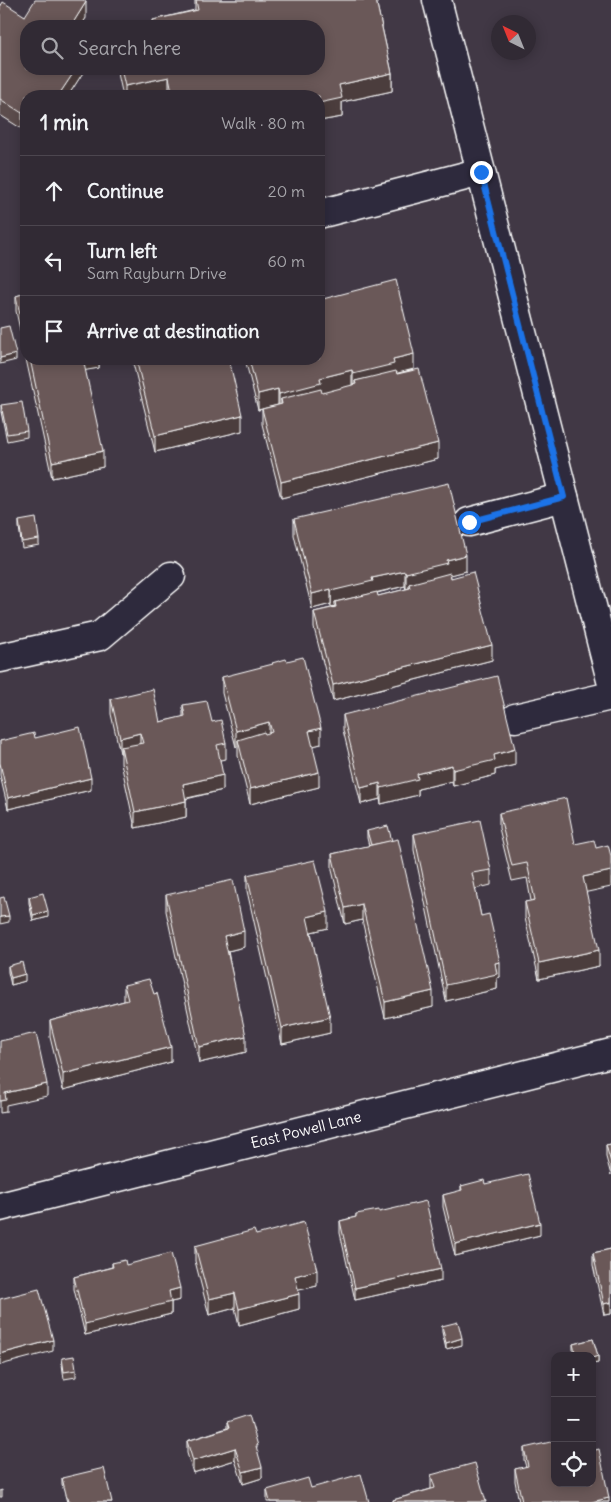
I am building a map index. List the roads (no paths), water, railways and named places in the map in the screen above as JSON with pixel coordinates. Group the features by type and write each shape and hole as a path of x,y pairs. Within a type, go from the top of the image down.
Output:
{"street":[{"path":"437,0 611,680"},
{"path":"325,212 481,172"},
{"path":"469,522 564,497"},
{"path":"0,658 100,636 171,576"},
{"path":"515,718 611,696"},
{"name":"East Powell Lane","path":"0,1207 611,1053"}]}
